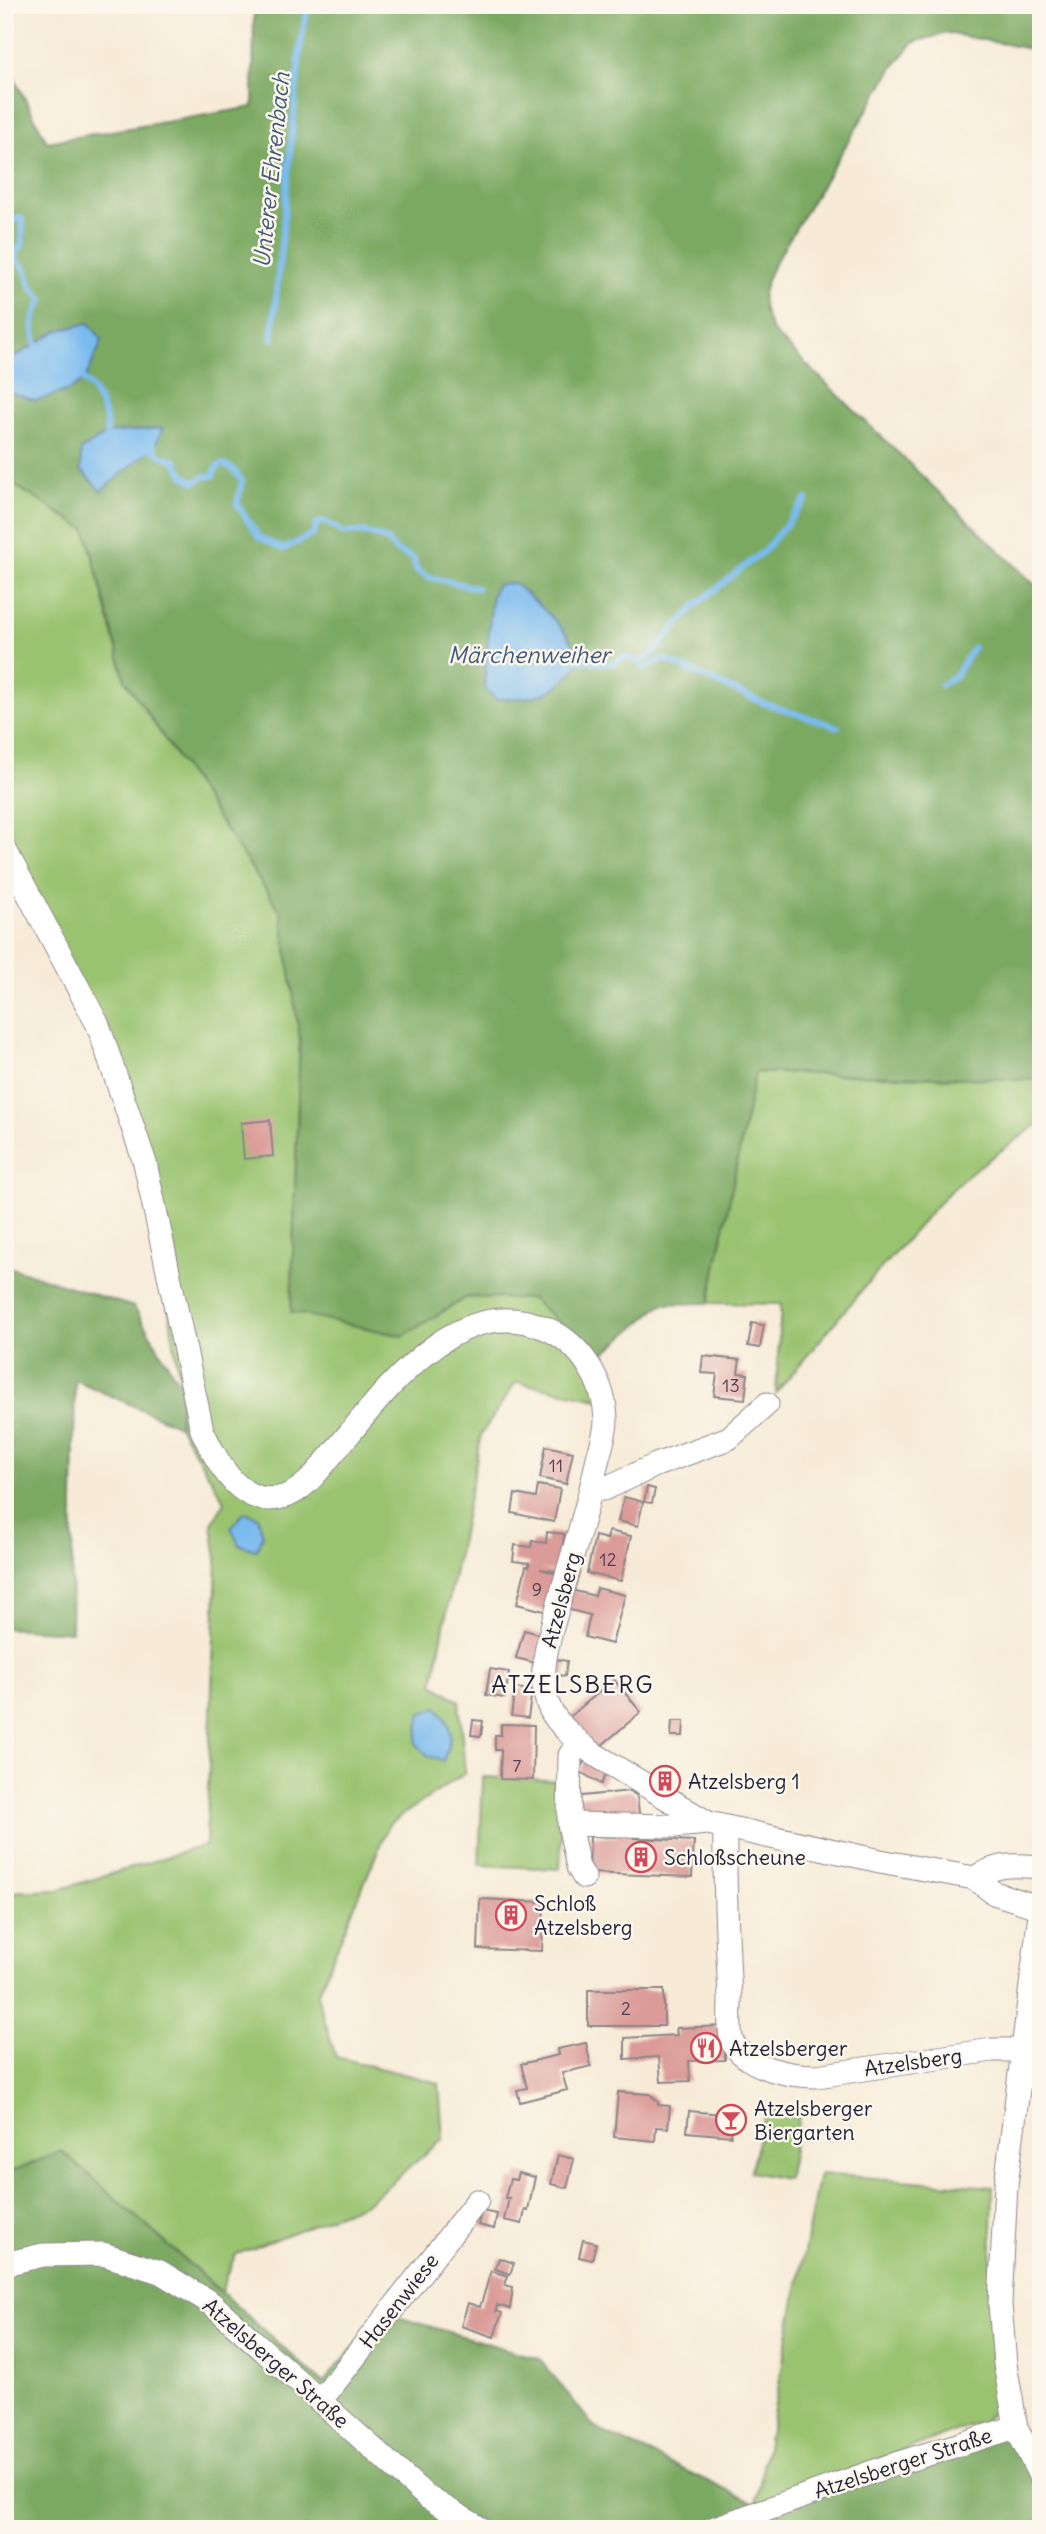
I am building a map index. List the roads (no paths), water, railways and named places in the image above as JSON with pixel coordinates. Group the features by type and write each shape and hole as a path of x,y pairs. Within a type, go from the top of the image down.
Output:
{"street":[{"name":"Atzelsberg","path":"5,850 98,1025 145,1163 202,1430 219,1466 242,1491 261,1499 284,1497 305,1485 418,1360 460,1329 480,1322 503,1319 527,1321 548,1329 564,1338 588,1364 600,1385 606,1421 592,1487 545,1659 544,1689 550,1710 579,1744 717,1826 974,1878 994,1893 1041,1907"},
{"path":"592,1487 604,1489 656,1465 729,1438 767,1404"},
{"path":"579,1744 570,1755 569,1824 578,1867 584,1877"},
{"path":"569,1824 717,1826"},
{"name":"Atzelsberg","path":"717,1826 727,1931 732,2042 746,2057 754,2062 802,2076 817,2076 992,2050 1024,2050"},
{"path":"974,1878 1005,1864 1041,1867"},
{"path":"1041,1907 1006,2185 1000,2304 1005,2364 1016,2427 1041,2478"},
{"name":"Hasenwiese","path":"318,2398 329,2390 477,2202"},
{"name":"Atzelsberger Straße","path":"5,2264 43,2255 103,2254 160,2272 211,2303 427,2497 481,2529"},
{"name":"Atzelsberger Straße","path":"712,2529 877,2470 1016,2427"}],"water":[{"path":"89,323 102,340 85,380 69,390 36,401 6,391 5,363 57,331"},
{"path":"163,428 155,446 101,491 81,470 81,450 108,433"},
{"name":"Märchenweiher","path":"514,583 561,628 582,660 554,689 524,698 495,699 484,687 492,595 497,585"},
{"path":"245,1512 258,1517 263,1536 256,1550 239,1545 231,1527"},
{"path":"437,1707 447,1721 450,1733 443,1761 428,1756 416,1743 421,1713"}],"waterway":[{"name":"Unterer Ehrenbach","path":"272,339 301,41 308,5"},
{"path":"5,226 19,217 23,220 22,245 17,251 16,259 26,270 31,286 43,300 36,311 34,327 36,345 42,349"},
{"path":"79,376 91,388 101,405 106,423 106,440"},
{"path":"149,449 155,446 158,454 176,461 184,476 195,482 205,476 213,476 217,467 223,464 233,469 242,481 237,504 259,537 283,549 314,534 316,524 324,521 344,533 364,532 387,540 395,550 414,559 416,570 429,577 477,588"},
{"path":"592,662 613,664 624,657 640,661 648,658 698,603 765,550 807,499"},
{"path":"941,685 955,676 973,648"},
{"path":"575,659 587,661"},
{"path":"640,661 643,669 664,659 763,703 838,727"}],"place":[{"name":"Atzelsberg 1","path":"665,1781"},
{"name":"Schloßscheune","path":"641,1857"},
{"name":"Schloß Atzelsberg","path":"511,1915"},
{"name":"Atzelsberger","path":"706,2048"},
{"name":"Atzelsberger Biergarten","path":"731,2120"}],"district":[{"name":"ATZELSBERG","path":"573,1684"}]}
